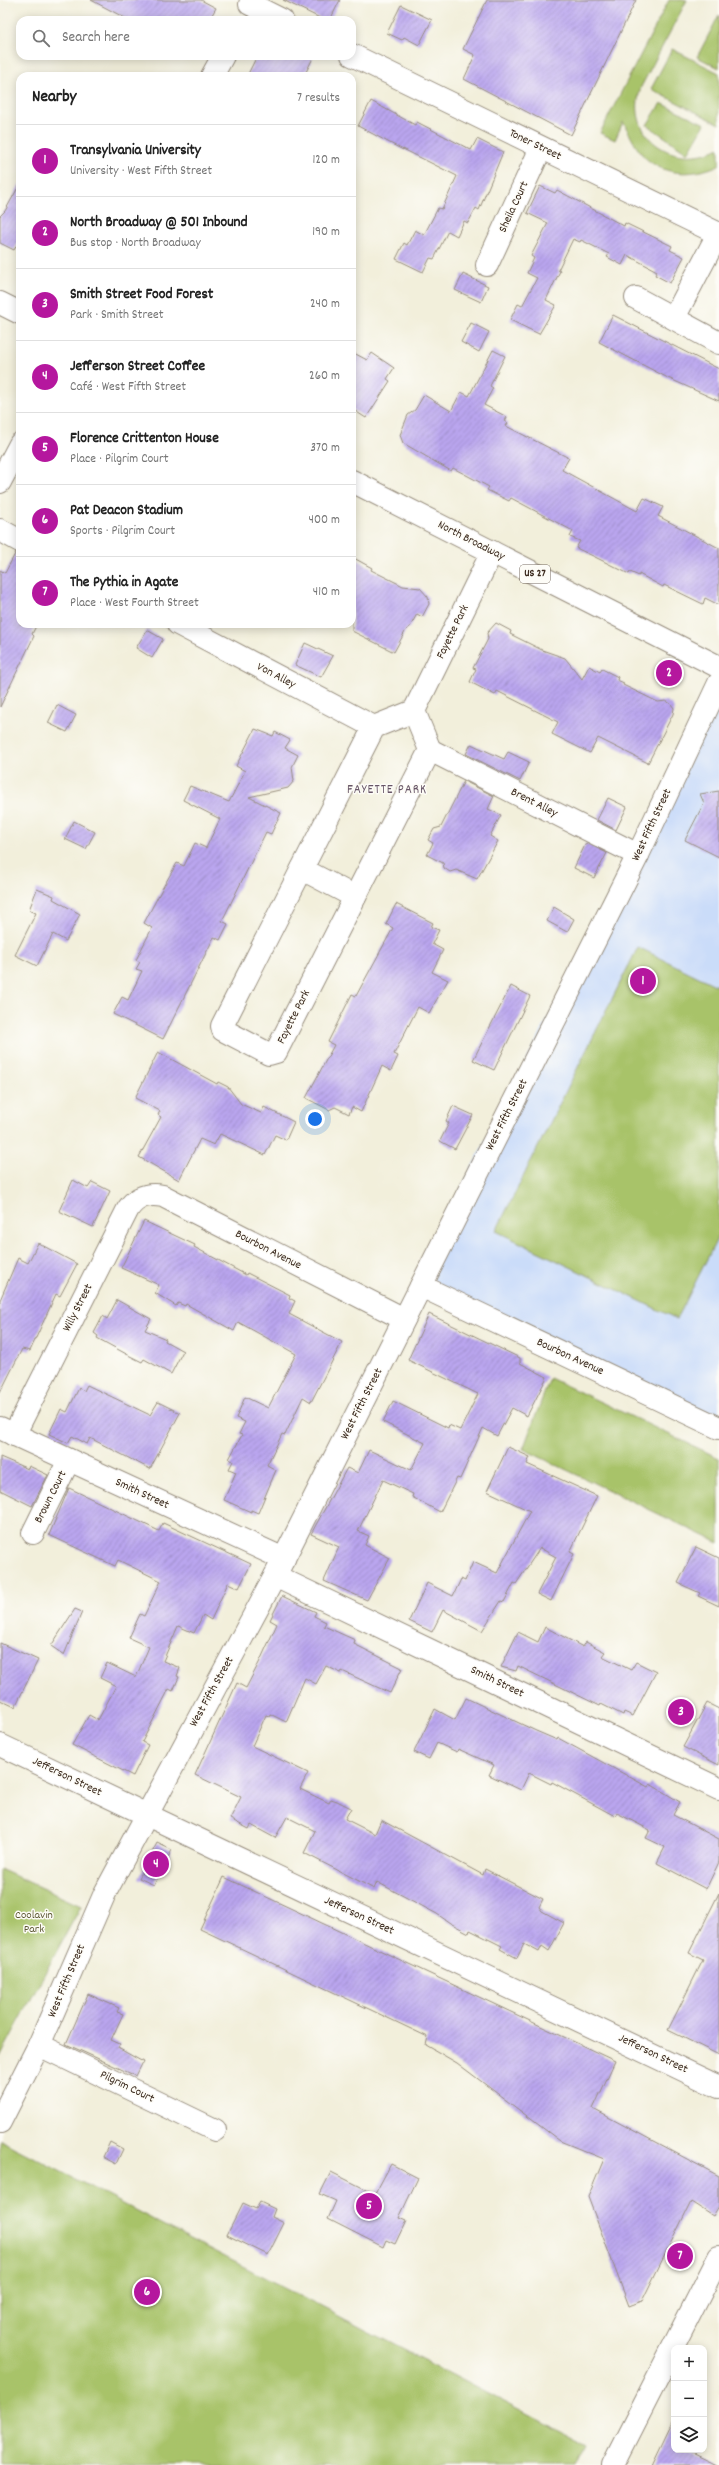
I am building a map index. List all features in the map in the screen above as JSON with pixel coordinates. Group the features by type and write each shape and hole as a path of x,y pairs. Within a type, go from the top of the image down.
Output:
{"street":[{"path":"248,8 271,16"},
{"name":"Toner Street","path":"356,57 719,234"},
{"path":"214,72 221,60"},
{"name":"Sheila Court","path":"486,265 541,148"},
{"path":"674,318 719,234"},
{"path":"636,298 719,343"},
{"path":"0,303 16,311"},
{"path":"0,482 16,452"},
{"name":"North Broadway","path":"356,483 719,667"},
{"path":"0,530 16,539"},
{"name":"Fayette Park","path":"414,711 492,552"},
{"name":"Von Alley","path":"186,628 374,727"},
{"name":"West Fifth Street","path":"0,2122 39,2045 105,1893 145,1815 279,1567 638,855 719,683"},
{"path":"374,727 414,711 430,750"},
{"name":"Fayette Park","path":"374,727 222,1026 223,1030 269,1054 276,1052 430,750"},
{"name":"Brent Alley","path":"430,750 638,855"},
{"path":"302,869 355,897"},
{"name":"Bourbon Avenue","path":"153,1194 163,1196 404,1319"},
{"name":"Willy Street","path":"7,1431 128,1209 134,1200 153,1194"},
{"name":"Bourbon Avenue","path":"421,1286 719,1428"},
{"name":"Smith Street","path":"7,1431 69,1460 719,1788"},
{"name":"Brown Court","path":"32,1533 69,1460"},
{"name":"Jefferson Street","path":"0,1745 719,2086"},
{"name":"Pilgrim Court","path":"39,2045 214,2130"},
{"path":"613,2465 719,2257"}],"shaded area":[{"path":"719,683 719,1432 414,1280"}],"green space":[{"path":"669,0 687,0 641,87 638,105 640,121 646,134 657,145 670,152 685,155 702,154 719,148 719,165 698,172 688,173 667,170 648,160 635,145 623,122 615,140 600,133"},
{"path":"719,15 719,68 697,57"},
{"path":"672,49 719,73 719,124 651,89"},
{"path":"661,103 705,124 688,153 647,125"},
{"path":"638,947 719,987 719,1235 677,1319 496,1231"},
{"path":"550,1378 719,1458 719,1543 523,1449"},
{"name":"Coolavin Park","path":"0,1869 81,1906 0,2057"},
{"path":"0,2140 587,2445 577,2465 0,2465"}],"building":[{"path":"91,0 201,0 216,8 211,16 121,16"},
{"path":"283,0 340,0 332,16 316,16"},
{"path":"487,0 636,0 571,135 464,79 475,55 463,49"},
{"path":"401,5 432,20 419,45 404,37 402,40 387,33"},
{"path":"255,60 312,60 306,72 249,72"},
{"path":"371,101 415,125 417,122 471,150 477,139 503,152 479,210 476,208 468,223 464,221 457,236 448,231 434,259 430,258 423,272 396,259 404,243 407,245 415,230 424,235 438,208 442,209 457,176 358,126"},
{"path":"540,186 555,193 557,190 624,226 625,223 672,246 670,250 684,257 670,283 655,275 657,271 627,255 622,265 607,257 609,254 581,240 580,242 573,239 546,300 556,305 539,334 510,320 518,304 522,306 537,278 527,273 534,258 531,256 548,223 527,213"},
{"path":"16,191 16,247 14,250 0,243 0,216 5,211"},
{"path":"463,274 488,286 481,302 455,290"},
{"path":"613,315 719,369 719,401 668,378 599,342"},
{"path":"471,323 489,332 479,352 461,342"},
{"path":"493,350 505,356 490,386 493,388 484,405 507,417 505,421 508,423 506,426 569,458 562,470 637,511 644,498 663,507 658,516 719,548 719,605 705,598 703,604 664,585 663,587 639,574 639,576 630,572 629,574 576,548 580,541 570,537 573,531 511,498 509,501 487,490 489,487 453,468 451,471 403,443 400,435 408,415 415,410 424,395 451,411 461,392 469,396"},
{"path":"372,353 394,368 387,379 390,381 366,418 356,412 356,354 367,360"},
{"path":"16,552 16,628 35,628 32,634 34,636 0,707 0,570 5,573"},
{"path":"356,559 372,568 371,570 403,586 420,588 428,597 429,604 422,617 417,614 394,652 352,631 352,628 356,628"},
{"path":"496,623 511,631 510,634 542,650 565,658 582,679 589,666 600,672 602,669 618,677 617,680 624,683 623,685 658,702 666,701 671,704 674,708 673,714 648,763 598,738 590,753 552,734 558,722 497,691 495,695 470,682 476,669 473,668 488,639 487,633"},
{"path":"147,630 163,639 152,658 136,648"},
{"path":"305,643 333,656 321,677 295,665"},
{"path":"57,705 76,715 67,732 48,723"},
{"path":"255,729 273,736 275,732 290,740 285,748 298,755 292,767 294,781 288,788 249,797 281,813 271,834 266,832 222,921 228,924 220,940 214,937 163,1039 113,1014 122,997 128,1000 142,971 136,969 140,962 136,960 152,928 144,923 162,889 177,863 184,866 195,843 206,848 220,819 183,800 190,786 229,802 245,771 236,766"},
{"path":"471,744 504,759 508,752 529,762 520,781 466,754"},
{"path":"464,781 494,796 488,809 501,815 490,836 498,841 477,879 456,870 450,872 444,868 443,863 427,855 433,843 428,840 434,829 441,827"},
{"path":"719,791 719,857 685,840 704,803 700,794"},
{"path":"608,798 627,807 616,830 597,820"},
{"path":"74,821 95,832 86,849 65,839"},
{"path":"586,843 607,853 594,878 574,868"},
{"path":"37,889 54,896 53,899 80,914 66,941 53,934 37,966 15,955 36,913 29,910"},
{"path":"396,904 433,923 431,927 439,930 432,944 443,950 432,972 448,980 429,1013 418,1007 394,1054 398,1056 391,1071 382,1066 361,1112 352,1107 349,1114 335,1107 329,1110 306,1098 334,1045 328,1042 352,994 356,996 393,928 386,924"},
{"path":"554,907 574,919 567,932 547,921"},
{"path":"511,986 530,996 494,1070 473,1060"},
{"path":"158,1052 217,1084 218,1082 228,1087 241,1104 261,1113 264,1107 294,1122 286,1140 275,1135 265,1155 220,1134 214,1145 200,1139 179,1180 139,1157 161,1117 158,1115 160,1111 135,1098"},
{"path":"453,1106 473,1115 455,1149 440,1141 449,1123 446,1121"},
{"path":"73,1180 88,1188 92,1182 110,1191 93,1227 59,1211"},
{"path":"144,1221 195,1245 194,1247 246,1275 247,1273 290,1295 289,1298 295,1301 289,1314 342,1342 311,1402 303,1397 285,1435 282,1434 267,1465 276,1470 258,1513 251,1510 251,1512 224,1500 236,1472 229,1469 233,1461 229,1459 242,1435 239,1434 245,1422 236,1418 245,1397 268,1408 296,1354 238,1322 234,1331 186,1304 185,1306 178,1303 176,1306 155,1293 159,1285 121,1268"},
{"path":"38,1243 77,1264 60,1296 56,1294 30,1351 22,1349 0,1393 0,1300 18,1258 28,1263"},
{"path":"117,1300 151,1319 145,1330 166,1339 165,1341 183,1351 171,1374 144,1359 142,1362 97,1338 98,1336 94,1333 103,1316 107,1319"},
{"path":"429,1314 520,1358 520,1363 547,1377 527,1416 512,1408 497,1436 483,1428 460,1479 457,1478 440,1512 412,1497 413,1494 383,1480 358,1531 369,1536 365,1545 390,1558 367,1600 324,1581 339,1547 311,1534 347,1468 358,1473 369,1450 411,1470 425,1443 383,1422 393,1401 448,1428 449,1425 460,1430 478,1394 408,1360"},
{"path":"87,1385 150,1415 158,1402 180,1413 150,1469 90,1438 87,1444 72,1436 68,1443 49,1434 61,1409 67,1412 79,1388 84,1391"},
{"path":"508,1447 530,1457 527,1464 597,1496 570,1552 574,1554 551,1601 537,1594 556,1557 540,1548 516,1584 514,1583 504,1602 501,1601 482,1631 443,1610 432,1632 409,1621 427,1583 453,1596 461,1579 465,1581 473,1562 497,1573 530,1511 487,1491"},
{"path":"0,1457 28,1469 29,1466 48,1475 32,1506 0,1490"},
{"path":"69,1488 159,1531 163,1523 251,1564 239,1588 228,1583 211,1620 203,1615 194,1633 178,1626 163,1661 180,1668 177,1676 179,1677 173,1691 169,1689 142,1742 148,1745 133,1776 72,1745 89,1715 98,1720 116,1686 100,1678 107,1663 136,1677 149,1647 129,1638 140,1614 144,1616 161,1581 118,1560 115,1566 49,1535"},
{"path":"696,1547 719,1558 719,1606 698,1596 700,1593 678,1583"},
{"path":"282,1596 316,1612 314,1616 326,1622 324,1626 355,1640 354,1644 402,1668 390,1693 342,1671 341,1673 326,1666 316,1684 305,1678 286,1722 270,1714 269,1716 266,1715 252,1746 308,1773 300,1789 329,1803 331,1799 351,1808 345,1819 375,1834 381,1820 483,1875 485,1869 543,1899 539,1907 542,1911 564,1923 549,1951 542,1946 539,1952 524,1944 517,1958 500,1949 502,1946 470,1930 469,1933 377,1882 374,1889 304,1853 315,1831 287,1817 275,1838 251,1825 249,1829 230,1819 241,1797 195,1775 237,1683 246,1688 259,1663 277,1624 270,1620"},
{"path":"75,1609 82,1612 64,1655 51,1646"},
{"path":"545,1627 583,1647 586,1642 605,1652 602,1656 631,1670 636,1662 656,1672 633,1716 624,1712 623,1715 601,1704 600,1706 518,1666 516,1671 501,1667 518,1632 538,1642"},
{"path":"0,1643 38,1660 15,1707 0,1700"},
{"path":"466,1698 536,1731 557,1740 558,1738 648,1787 650,1784 680,1802 673,1815 719,1839 719,1862 706,1889 657,1863 665,1847 646,1838 650,1830 617,1813 615,1816 552,1782 551,1784 529,1773 521,1790 489,1775 494,1765 458,1749 457,1752 437,1743 429,1759 414,1752 435,1709 455,1720"},
{"path":"707,1703 719,1709 719,1765 683,1747"},
{"path":"157,1843 172,1850 154,1885 139,1878"},
{"path":"224,1877 615,2061 593,2109 719,2176 719,2206 713,2216 691,2202 642,2301 629,2306 588,2197 604,2159 560,2141 457,2063 426,2045 428,2037 200,1929"},
{"path":"719,1893 719,2055 668,2030 703,1960 689,1953"},
{"path":"88,1994 119,2008 117,2012 123,2014 111,2040 120,2044 118,2048 143,2062 136,2076 66,2044"},
{"path":"110,2142 123,2149 116,2164 103,2157"},
{"path":"391,2164 418,2178 399,2218 406,2221 395,2244 386,2240 383,2247 328,2219 336,2201 320,2194 331,2172 375,2194"},
{"path":"260,2202 275,2209 272,2217 284,2223 268,2255 227,2235 243,2203 256,2209"},
{"path":"671,2425 671,2453 692,2453 717,2465 652,2465"}],"place":[{"name":"North Broadway @ 501 Inbound","path":"669,673"},
{"name":"Transylvania University","path":"643,981"},
{"name":"Smith Street Food Forest","path":"681,1712"},
{"name":"Jefferson Street Coffee","path":"156,1864"},
{"name":"Florence Crittenton House","path":"369,2206"},
{"name":"The Pythia in Agate","path":"680,2256"},
{"name":"Pat Deacon Stadium","path":"147,2292"}],"district":[{"name":"FAYETTE PARK","path":"387,790"}]}
